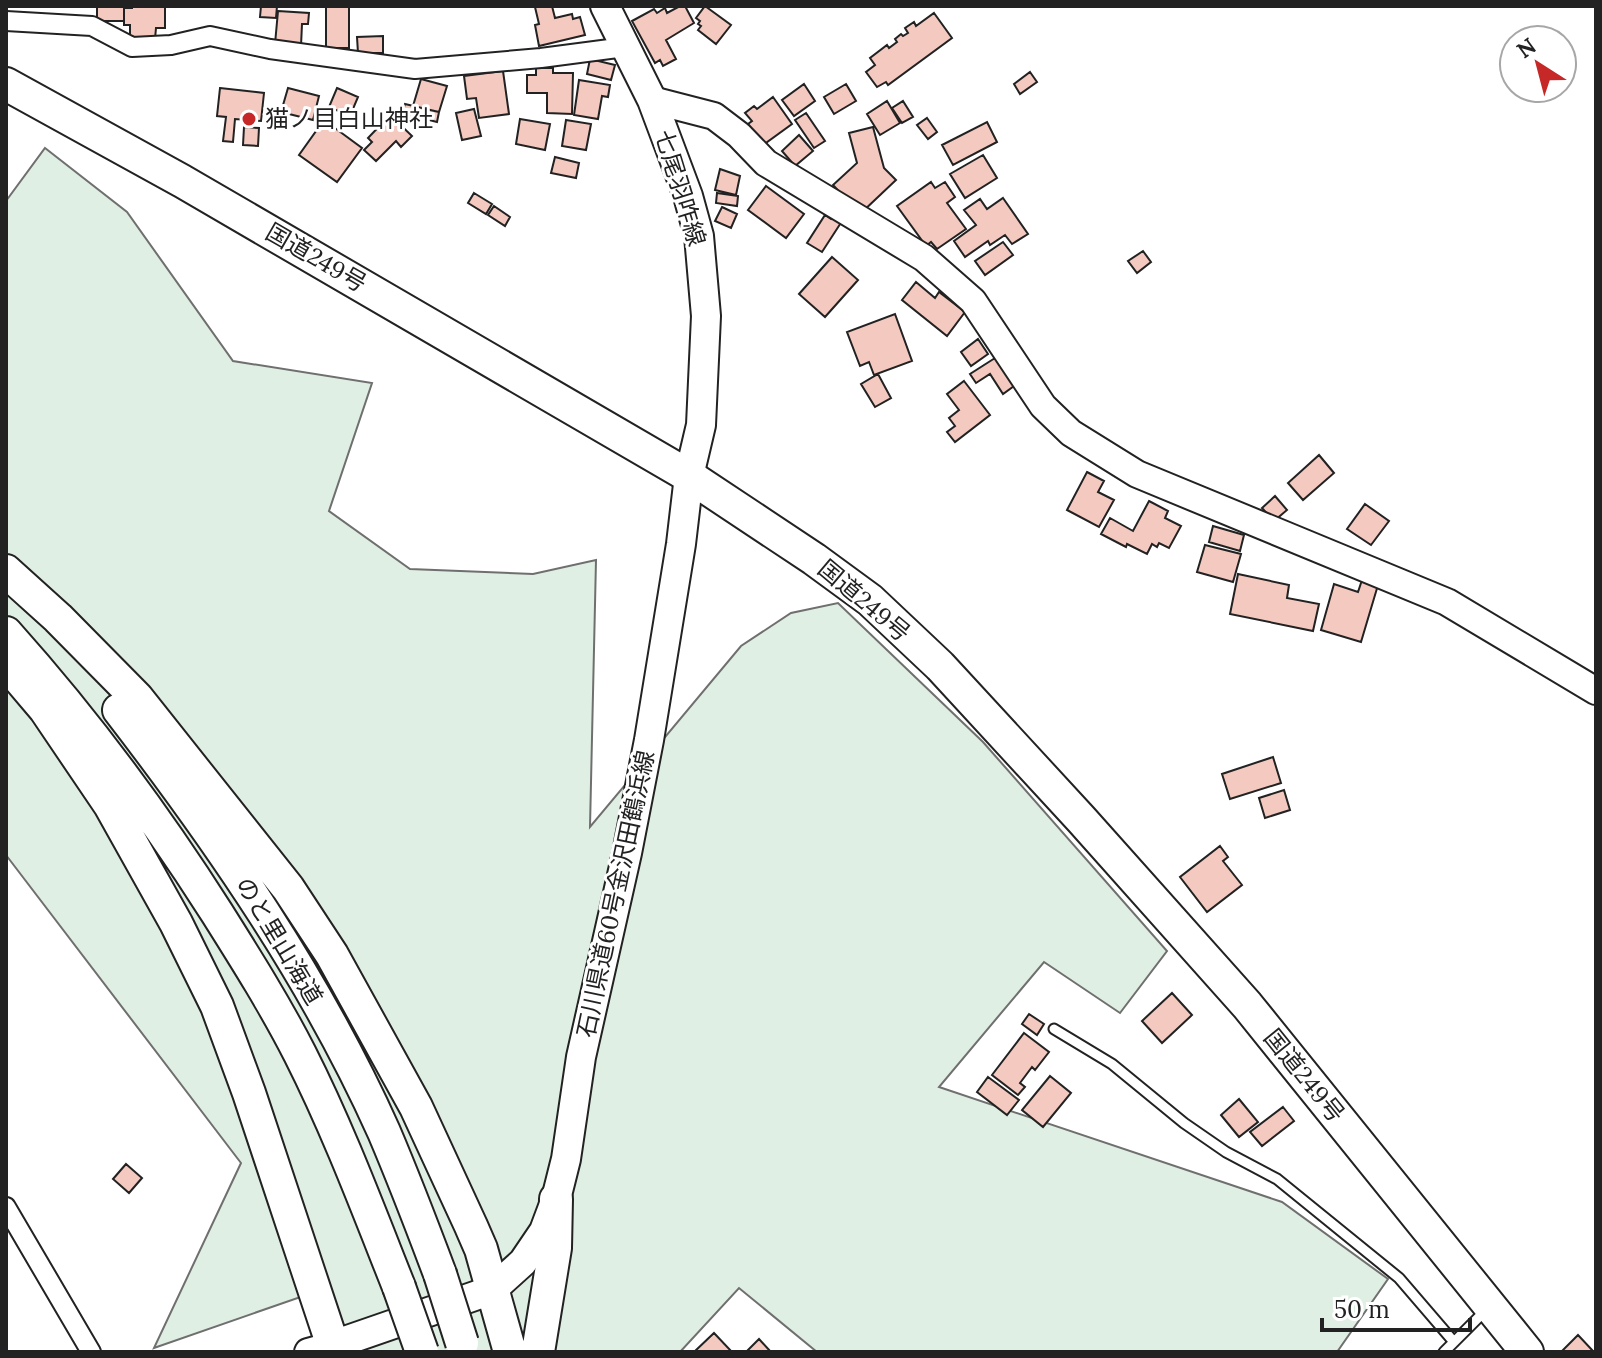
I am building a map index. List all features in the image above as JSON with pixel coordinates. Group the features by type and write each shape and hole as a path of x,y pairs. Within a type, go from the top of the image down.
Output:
{"highway":[{"name":"国道249号","path":"6,84 182,181 689,476 870,600 940,666 1247,1005 1527,1352"},
{"path":"6,571 58,618 137,698 288,888 332,955 416,1107 481,1249 510,1352"},
{"name":"のと里山海道","path":"6,581 90,675 146,744 237,872 284,945 335,1034 383,1131 440,1274 464,1348"},
{"name":"のと里山海道","path":"6,633 78,717 124,777 172,844 251,966 299,1053 345,1151 422,1352"},
{"path":"6,663 45,709 110,805 176,923 210,992 249,1093 325,1350"},
{"path":"538,1352 555,1248 556,1199"}],"main road":[{"name":"七尾羽咋線","path":"605,6 652,100 688,196 699,236 706,316 701,425 689,476"},
{"name":"石川県道60号金沢田鶴浜線","path":"492,1290 523,1262 544,1231 566,1159 581,1057 649,740 689,476"},
{"path":"325,1350 492,1290"}],"street":[{"path":"6,21 92,26 132,47 171,45 210,36 270,49 415,69 625,47"},
{"path":"652,100 714,116 739,135 766,163 924,258 973,301 1043,406 1071,433 1137,474 1447,602 1596,691"},
{"path":"6,1207 91,1352"}],"lane":[{"path":"1054,1029 1112,1064 1184,1123 1226,1152 1277,1179 1399,1278 1454,1342"},
{"path":"1444,1352 1489,1306"}],"green space":[{"path":"45,148 127,212 233,361 372,383 329,511 410,569 533,574 596,560 590,827 741,646 791,613 838,603 983,742 1167,951 1120,1013 1044,962 939,1087 1282,1202 1388,1279 1337,1352 817,1352 739,1288 680,1352 325,1352 309,1294 154,1348 241,1163 6,855 6,201"}],"building":[{"path":"97,6 124,6 124,21 97,21"},
{"path":"165,6 165,28 156,28 155,39 130,39 130,25 124,25 124,8"},
{"path":"261,6 277,6 276,18 260,17"},
{"path":"326,6 349,6 349,48 326,48"},
{"path":"552,6 555,18 572,14 573,19 580,17 585,35 539,46 535,7"},
{"path":"685,6 694,23 666,40 676,59 663,66 660,60 655,63 632,21 654,9 657,13 665,8 667,13"},
{"path":"705,6 731,25 716,44 698,30 701,26 696,18"},
{"path":"278,11 309,13 308,24 302,24 301,46 275,44"},
{"path":"934,13 952,38 888,85 886,82 877,87 866,72 875,65 870,58 887,45 889,48 897,42 895,39 901,34 908,33 905,28 914,22 916,26"},
{"path":"383,36 383,53 358,53 357,37"},
{"path":"590,59 615,65 611,80 587,74"},
{"path":"536,68 553,68 553,73 573,73 572,114 547,113 547,93 527,93 527,75 536,75"},
{"path":"503,71 509,114 479,118 476,98 467,99 464,76"},
{"path":"1030,72 1037,82 1020,94 1014,84"},
{"path":"421,79 447,86 439,112 413,106"},
{"path":"579,80 610,85 608,97 602,96 598,119 574,115"},
{"path":"804,84 815,101 794,116 782,100"},
{"path":"846,84 856,101 834,114 824,97"},
{"path":"220,88 264,93 261,121 235,119 233,142 223,141 226,117 217,116"},
{"path":"288,88 319,96 313,120 281,112"},
{"path":"337,88 358,97 350,116 329,107"},
{"path":"773,97 792,124 763,145 748,124 752,121 745,113 754,106 757,109"},
{"path":"887,101 900,123 880,135 867,114"},
{"path":"903,101 913,117 902,123 892,108"},
{"path":"405,104 439,112 437,122 402,113"},
{"path":"474,109 481,136 462,140 456,113"},
{"path":"806,113 825,141 814,148 795,120"},
{"path":"390,115 412,136 401,147 396,141 376,161 364,150 372,142 368,138"},
{"path":"927,118 937,132 928,139 917,125"},
{"path":"520,119 550,124 545,150 516,144"},
{"path":"324,120 362,148 337,182 299,155"},
{"path":"566,120 591,124 586,150 562,146"},
{"path":"987,122 997,142 953,165 942,145"},
{"path":"244,127 259,128 258,146 243,145"},
{"path":"873,127 884,168 896,180 860,214 833,185 857,163 849,133"},
{"path":"799,135 813,151 795,166 782,151"},
{"path":"983,155 997,178 965,198 950,174"},
{"path":"555,157 579,163 576,178 551,173"},
{"path":"720,169 740,176 736,195 715,190"},
{"path":"931,182 935,188 945,182 955,197 947,203 966,229 937,249 931,242 926,246 897,206"},
{"path":"766,186 804,214 786,238 748,210"},
{"path":"474,193 492,204 486,214 468,203"},
{"path":"717,193 738,196 737,206 716,203"},
{"path":"1003,198 1028,234 1012,244 1005,235 990,245 988,241 965,257 954,241 976,225 964,210 980,199 987,209"},
{"path":"494,206 510,217 505,226 488,215"},
{"path":"722,207 737,214 731,228 715,221"},
{"path":"836,212 844,218 822,252 807,243 825,215 831,219"},
{"path":"1003,242 1013,255 985,275 975,261"},
{"path":"1143,251 1151,262 1137,273 1128,261"},
{"path":"832,257 858,280 825,317 799,294"},
{"path":"916,282 935,298 939,292 965,312 947,336 902,300"},
{"path":"895,314 912,361 874,375 869,362 860,366 847,332"},
{"path":"978,339 988,354 971,366 961,352"},
{"path":"995,358 1014,386 1003,394 990,374 976,383 970,374"},
{"path":"878,374 891,398 875,407 861,384"},
{"path":"964,381 990,415 955,442 947,432 955,426 949,418 959,410 947,394"},
{"path":"1319,455 1334,473 1303,500 1288,483"},
{"path":"1087,472 1104,481 1098,492 1114,500 1099,527 1067,510"},
{"path":"1275,496 1287,510 1274,521 1262,508"},
{"path":"1149,501 1168,511 1165,518 1181,526 1169,548 1159,543 1157,547 1152,544 1147,554 1101,534 1110,518 1133,531"},
{"path":"1365,504 1389,521 1371,545 1347,529"},
{"path":"1213,526 1244,535 1240,551 1209,542"},
{"path":"1205,545 1241,554 1233,582 1197,572"},
{"path":"1238,574 1289,585 1287,598 1319,604 1313,631 1230,614"},
{"path":"1362,580 1378,585 1361,642 1321,630 1334,584 1358,592"},
{"path":"1273,757 1281,783 1230,799 1222,774"},
{"path":"1284,790 1290,810 1265,818 1259,798"},
{"path":"1220,846 1228,857 1223,861 1242,885 1207,912 1180,877"},
{"path":"1172,993 1192,1015 1162,1043 1142,1021"},
{"path":"1029,1014 1044,1024 1037,1035 1022,1024"},
{"path":"1024,1033 1049,1052 1020,1083 1025,1087 1018,1095 992,1075"},
{"path":"1050,1076 1071,1093 1043,1127 1022,1110"},
{"path":"988,1077 1019,1100 1007,1115 977,1092"},
{"path":"1239,1099 1258,1122 1239,1137 1221,1115"},
{"path":"1283,1107 1294,1121 1262,1146 1250,1132"},
{"path":"126,1164 142,1178 129,1193 113,1179"},
{"path":"714,1333 732,1352 694,1352"},
{"path":"1578,1335 1592,1352 1561,1352"},
{"path":"759,1339 771,1352 746,1352"}],"place":[{"name":"猫ノ目白山神社","path":"249,119"}]}
